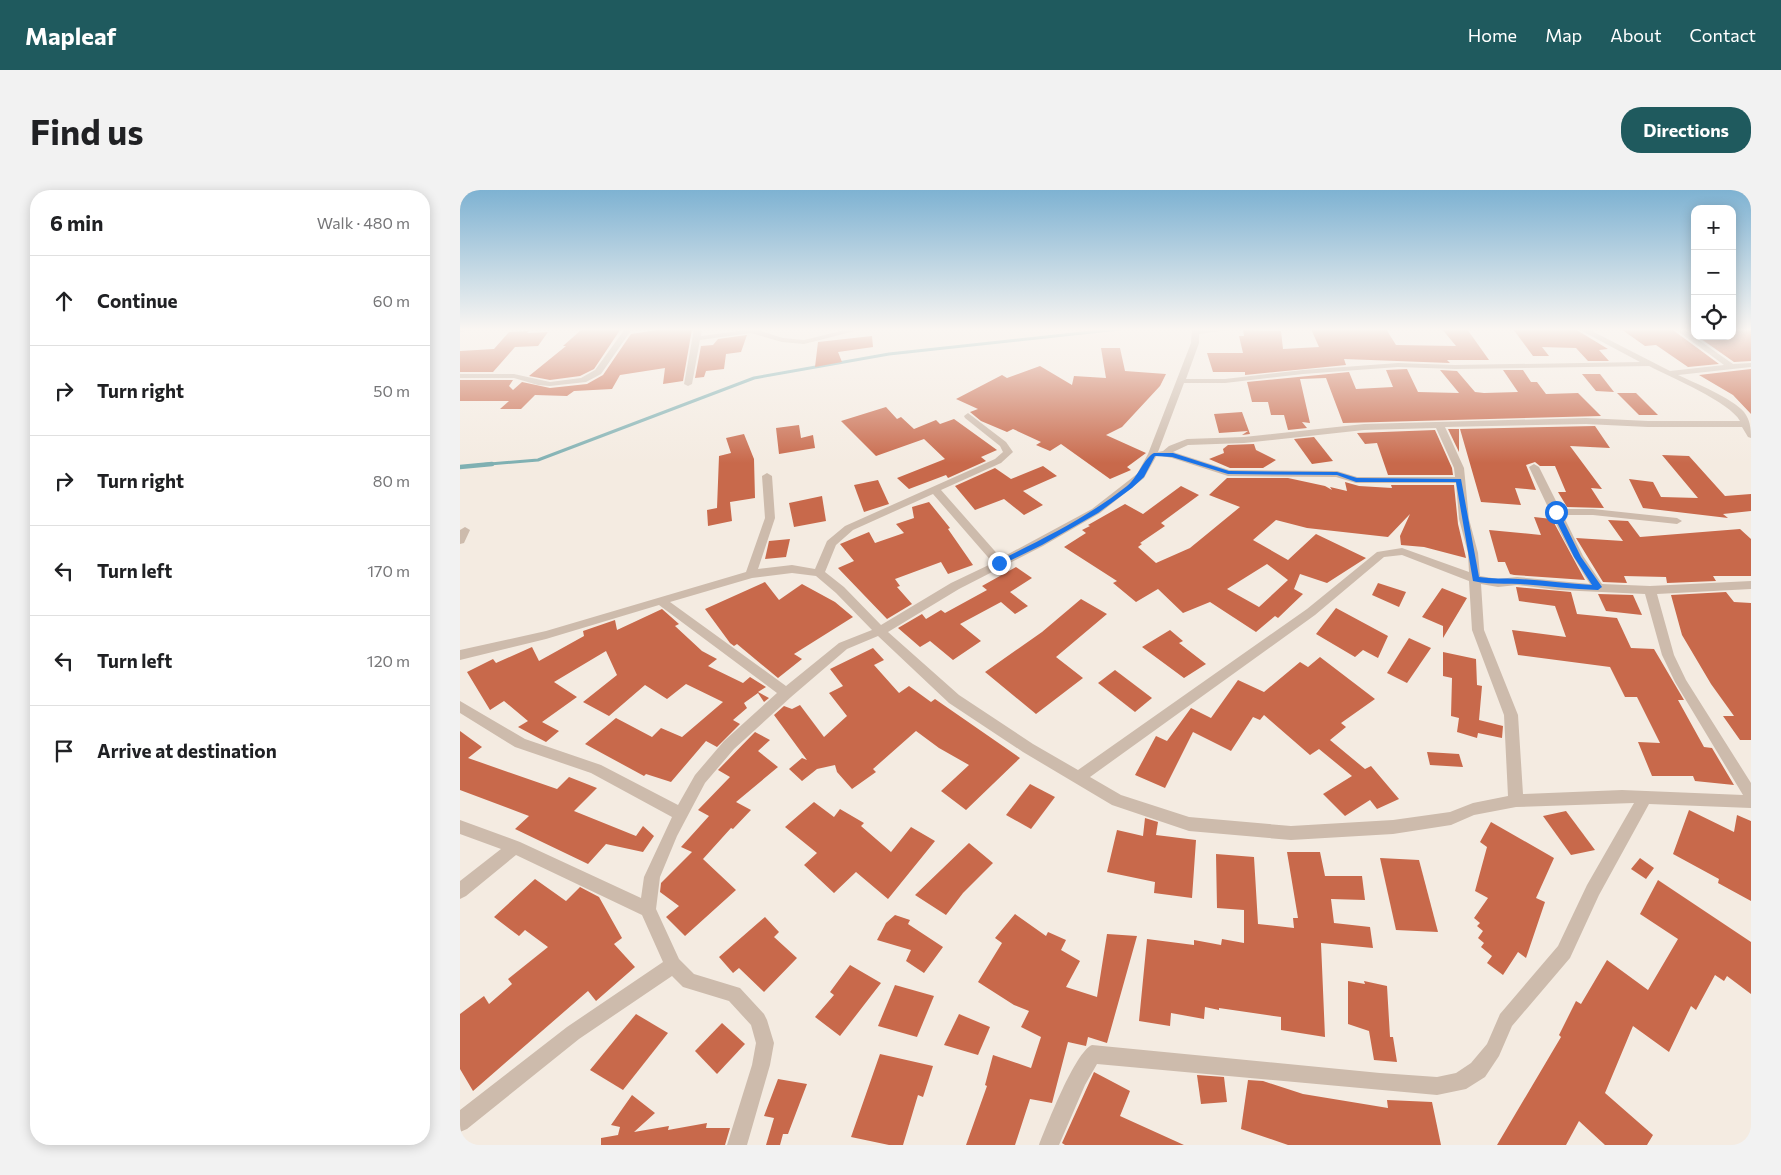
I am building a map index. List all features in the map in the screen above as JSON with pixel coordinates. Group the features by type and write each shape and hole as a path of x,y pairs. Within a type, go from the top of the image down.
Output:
{"street":[{"path":"460,376 514,376 538,383 550,384 583,380 595,374"},
{"path":"688,384 690,374"},
{"path":"737,1145 761,1065 765,1043 758,1020 734,994 689,981 673,965 648,910 652,877 681,814 700,779 729,745 786,693 844,646 880,631 999,563 1039,544 1096,511 1130,486 1141,476 1154,454 1184,374"},
{"path":"1181,382 1225,381 1289,374"},
{"path":"1673,374 1726,403 1740,413 1751,435"},
{"path":"820,573 831,543 843,531 998,461 1008,452 1008,448 968,416"},
{"path":"1166,454 1172,448 1187,442 1244,440 1364,427 1586,421 1648,424 1746,424"},
{"path":"1439,424 1459,468 1459,480 1475,579 1478,630 1511,715 1516,801"},
{"path":"1154,454 1166,454 1228,473 1337,474 1356,480 1459,480"},
{"path":"1534,467 1578,557 1598,587"},
{"path":"751,574 770,518 767,476"},
{"path":"935,490 999,563"},
{"path":"1556,512 1592,512 1677,521"},
{"path":"460,541 465,530"},
{"path":"1078,778 1311,612 1381,554 1402,552 1415,554 1475,579 1498,583 1517,581 1558,586 1650,590 1751,586"},
{"path":"460,655 546,635 751,574 792,569 820,573 954,700 1078,778 1117,800 1189,824 1290,833 1392,827 1452,818 1472,809 1516,801 1622,796 1751,802"},
{"path":"1650,590 1668,655 1681,682 1751,796"},
{"path":"662,602 786,693"},
{"path":"460,706 520,743 596,770 681,814"},
{"path":"1049,1145 1092,1054 1389,1083 1437,1086 1459,1082 1478,1070 1493,1050 1506,1020 1564,952 1593,890 1644,798"},
{"path":"460,827 516,847 648,910"},
{"path":"460,892 516,847"},
{"path":"460,1122 573,1032 673,965"}],"building":[{"path":"532,374 585,374 580,376 550,380 529,376"},
{"path":"629,374 620,375 612,389 574,391 567,396 535,395 521,409 500,409 509,401 460,401 460,380 513,380 509,386 513,390 522,382 550,388 587,384 603,375"},
{"path":"664,374 684,374 683,381 663,384"},
{"path":"696,374 705,374 704,377 695,378"},
{"path":"1019,374 1053,374 1072,385 1074,376 1106,378 1105,374 1166,374 1160,386 1122,427 1106,435 1146,453 1127,467 1131,470 1110,479 1061,444 1050,451 1036,445 1041,442 1013,429 1007,432 981,421 970,412 978,409 956,399 1002,375 1007,378"},
{"path":"1350,374 1356,389 1393,387 1387,374 1409,374 1418,392 1459,393 1443,374 1459,374 1475,392 1518,392 1505,374 1525,374 1531,382 1537,382 1546,394 1578,393 1601,416 1343,423 1326,378 1300,379 1310,423 1302,422 1307,428 1288,430 1284,415 1271,415 1268,402 1252,402 1247,382"},
{"path":"1582,374 1600,374 1614,392 1596,391"},
{"path":"1751,374 1751,414 1733,395 1699,375"},
{"path":"1617,393 1636,393 1658,415 1639,415"},
{"path":"886,407 897,419 901,417 914,429 936,420 940,424 954,419 997,450 981,457 986,461 948,478 946,475 909,489 897,478 945,459 924,439 876,456 841,421"},
{"path":"1242,412 1250,434 1242,435 1248,431 1219,433 1214,414"},
{"path":"799,425 801,438 813,435 815,448 779,454 776,428"},
{"path":"1595,426 1610,448 1570,446 1602,489 1591,488 1604,508 1567,507 1558,492 1566,492 1555,466 1540,466 1535,462 1526,465 1536,490 1515,488 1521,505 1481,502 1460,429"},
{"path":"1448,429 1459,429 1459,452"},
{"path":"1435,430 1452,468 1453,475 1388,475 1377,443 1365,444 1357,433"},
{"path":"744,434 754,459 755,498 730,502 732,521 708,526 707,510 717,508 719,456 731,453 726,438"},
{"path":"1314,437 1333,461 1312,464 1294,439"},
{"path":"1254,444 1256,450 1276,460 1263,468 1230,468 1209,459 1224,453 1223,449 1228,445"},
{"path":"1662,455 1689,456 1725,496 1751,494 1751,511 1723,514 1728,518 1643,508 1629,479 1653,482 1661,497 1698,498"},
{"path":"1043,466 1057,476 1023,491 1043,505 1024,515 1004,499 975,510 955,486 995,468 1011,479"},
{"path":"1227,478 1288,478 1325,486 1332,490 1330,487 1347,491 1345,482 1359,486 1392,488 1391,485 1454,485 1458,524 1466,558 1424,547 1401,545 1400,536 1410,514 1388,537 1307,528 1276,520 1253,540 1288,560 1316,534 1366,558 1327,583 1300,574 1294,589 1303,594 1278,618 1275,616 1256,632 1210,602 1183,613 1158,589 1136,602 1113,583 1117,581 1064,547 1086,533 1082,530 1090,526 1088,525 1125,504 1143,514 1181,486 1199,495 1161,523 1165,526 1140,543 1142,544 1138,547 1156,563 1190,548 1240,507 1209,495","holes":["1267,564 1288,580 1259,607 1227,589"]},
{"path":"878,480 889,504 864,512 854,485"},
{"path":"822,496 826,521 794,527 789,503"},
{"path":"929,502 950,528 948,529 973,565 948,574 941,562 895,579 900,586 897,587 912,604 887,619 838,568 854,561 840,544 869,532 875,543 904,533 896,524 914,518 912,507"},
{"path":"1534,517 1552,519 1585,580 1514,575 1510,574 1505,562 1498,562 1489,530 1541,535"},
{"path":"1608,520 1628,521 1640,537 1740,529 1751,539 1751,576 1713,576 1716,581 1667,583 1666,577 1624,576 1627,583 1603,582 1576,538 1623,541"},
{"path":"790,539 786,557 765,559 769,541"},
{"path":"1016,567 1032,578 1010,592 1028,606 1015,614 1001,602 960,624 981,641 953,660 930,641 920,647 898,628 922,614 926,619 941,610 945,613 987,590 982,586"},
{"path":"765,582 779,600 802,584 835,602 853,617 794,654 802,659 778,678 737,644 734,646 730,643 705,609"},
{"path":"1378,583 1406,592 1399,607 1372,595"},
{"path":"1516,587 1571,592 1577,614 1617,618 1631,648 1654,649 1684,700 1678,700 1704,747 1712,748 1734,785 1695,781 1693,776 1652,776 1638,742 1660,743 1637,697 1625,697 1610,667 1518,655 1512,630 1566,637 1555,606 1519,601"},
{"path":"1442,588 1467,598 1443,638 1443,626 1422,617"},
{"path":"1726,592 1734,602 1751,603 1751,740 1740,740 1723,716 1734,716 1711,684 1682,635 1671,595"},
{"path":"1598,594 1633,595 1642,615 1606,611"},
{"path":"1081,599 1107,614 1056,657 1083,678 1036,714 985,672 1042,632"},
{"path":"1336,608 1388,636 1378,658 1363,650 1355,657 1316,634"},
{"path":"662,609 679,624 675,626 702,651 717,659 708,666 743,683 750,677 766,687 758,692 769,698 764,702 758,693 744,703 747,708 733,720 740,724 717,747 706,741 671,782 646,774 644,776 585,744 616,718 652,737 661,728 682,737 723,702 686,684 667,699 645,685 609,716 583,702 617,675 606,651 554,682 577,697 542,722 559,731 546,742 518,727 528,721 504,701 490,710 467,672 493,659 496,663 532,647 539,661 584,636 583,631 615,620 617,630"},
{"path":"1170,630 1183,641 1179,643 1206,664 1184,678 1142,647"},
{"path":"1409,638 1431,648 1407,683 1387,673"},
{"path":"873,648 884,660 874,665 899,693 909,686 931,702 935,699 1020,758 966,810 941,791 969,765 939,748 916,731 873,769 876,772 852,789 837,772 835,765 817,769 802,781 789,769 802,758 807,760 774,715 784,706 792,709 800,705 824,737 847,716 829,693 843,686 830,669"},
{"path":"1443,652 1476,659 1477,685 1482,686 1479,720 1503,726 1502,738 1478,733 1477,738 1457,732 1459,718 1451,716 1452,678 1443,676"},
{"path":"1320,657 1375,699 1341,723 1346,727 1330,740 1365,769 1371,766 1399,799 1377,809 1370,800 1345,816 1323,794 1352,776 1319,749 1310,755 1264,715 1260,720 1253,717 1231,751 1193,732 1165,788 1135,775 1156,736 1167,741 1191,708 1211,718 1238,680 1264,692 1300,662 1308,667"},
{"path":"1115,670 1152,698 1135,712 1098,683"},
{"path":"460,731 482,747 468,758 557,789 569,777 597,788 574,811 636,836 643,826 654,836 643,852 606,844 588,864 515,829 529,816 460,790"},
{"path":"755,732 770,740 758,751 778,767 736,802 751,810 733,829 731,828 703,859 736,890 685,936 666,917 679,906 660,892 661,883 692,852 681,847 709,816 698,810 730,777 718,770"},
{"path":"1427,752 1459,754 1463,767 1430,765"},
{"path":"1030,784 1055,797 1031,829 1006,815"},
{"path":"814,802 834,817 840,809 864,823 861,826 891,852 911,827 935,841 888,899 856,872 834,893 804,865 817,853 785,827"},
{"path":"1689,810 1734,832 1737,815 1751,821 1751,901 1718,883 1719,879 1673,854"},
{"path":"1566,811 1595,850 1571,855 1543,816"},
{"path":"1145,818 1158,822 1156,835 1196,840 1192,898 1154,893 1155,882 1107,872 1117,830 1143,836"},
{"path":"1491,822 1554,858 1536,898 1545,902 1526,958 1518,952 1503,975 1487,963 1492,956 1481,947 1484,943 1478,938 1483,931 1477,926 1480,923 1474,918 1488,898 1475,891 1487,847 1480,842"},
{"path":"969,843 993,863 963,893 946,915 915,895"},
{"path":"1287,852 1320,852 1325,876 1362,876 1365,900 1331,899 1334,923 1370,927 1373,948 1321,943 1325,1037 1281,1030 1281,1017 1219,1008 1219,1010 1205,1007 1204,1019 1171,1013 1170,1026 1139,1021 1147,939 1194,945 1194,940 1221,945 1222,939 1244,943 1244,910 1217,908 1216,854 1254,857 1258,924 1294,928 1293,918 1298,918"},
{"path":"1380,858 1419,860 1438,932 1396,930"},
{"path":"1640,858 1654,868 1646,879 1631,869"},
{"path":"535,879 566,901 580,887 599,897 622,938 614,944 635,967 596,1001 588,991 473,1091 460,1069 460,1014 484,996 489,1004 512,984 508,979 548,947 525,930 519,936 494,917"},
{"path":"1658,880 1751,942 1751,994 1727,976 1724,981 1715,975 1696,1010 1691,1006 1669,1052 1633,1026 1605,1093 1653,1135 1647,1145 1605,1145 1579,1121 1566,1145 1497,1145 1561,1037 1559,1035 1576,1001 1581,1004 1607,960 1648,990 1678,939 1640,914"},
{"path":"1015,914 1046,936 1048,932 1066,940 1061,950 1080,961 1066,987 1097,997 1107,934 1137,936 1107,1043 1088,1037 1086,1046 1068,1042 1052,1103 1030,1099 1015,1145 966,1145 987,1086 985,1085 993,1055 1031,1068 1041,1037 1021,1027 1029,1011 1014,1005 978,982 1002,943 995,938"},
{"path":"895,915 910,920 908,924 943,947 924,973 906,961 911,950 877,940 886,923"},
{"path":"765,917 779,932 774,937 797,958 764,992 739,968 733,973 719,957"},
{"path":"850,965 881,983 840,1036 815,1017 834,995 830,992"},
{"path":"1348,981 1365,984 1364,981 1387,986 1390,1037 1393,1037 1397,1062 1374,1060 1369,1031 1348,1024"},
{"path":"895,985 934,996 917,1037 878,1026"},
{"path":"636,1014 668,1033 623,1090 590,1070"},
{"path":"959,1014 990,1027 978,1055 944,1045"},
{"path":"722,1023 745,1044 717,1074 695,1051"},
{"path":"880,1054 933,1066 923,1097 918,1095 903,1145 889,1145 851,1137"},
{"path":"1094,1072 1130,1091 1120,1116 1184,1145 1065,1145 1062,1143"},
{"path":"1197,1075 1224,1077 1227,1102 1201,1104"},
{"path":"778,1079 807,1084 788,1134 783,1134 780,1145 766,1145 774,1118 764,1116"},
{"path":"1248,1080 1263,1081 1303,1094 1388,1108 1387,1100 1432,1102 1441,1145 1288,1145 1241,1129"},
{"path":"632,1095 655,1113 634,1132 669,1126 668,1130 707,1123 706,1128 730,1128 725,1145 601,1145 601,1138 618,1135 620,1127 611,1125"}],"waterway":[{"path":"478,465 538,460 754,378 779,374"},
{"path":"460,467 492,464"}],"route":[{"path":"999,563 1039,544 1096,511 1141,476 1154,454 1173,455 1228,473 1330,473 1346,475 1356,480 1459,480 1464,519 1473,553 1475,579 1498,583 1517,581 1558,586 1598,587 1588,575 1556,512"}]}
